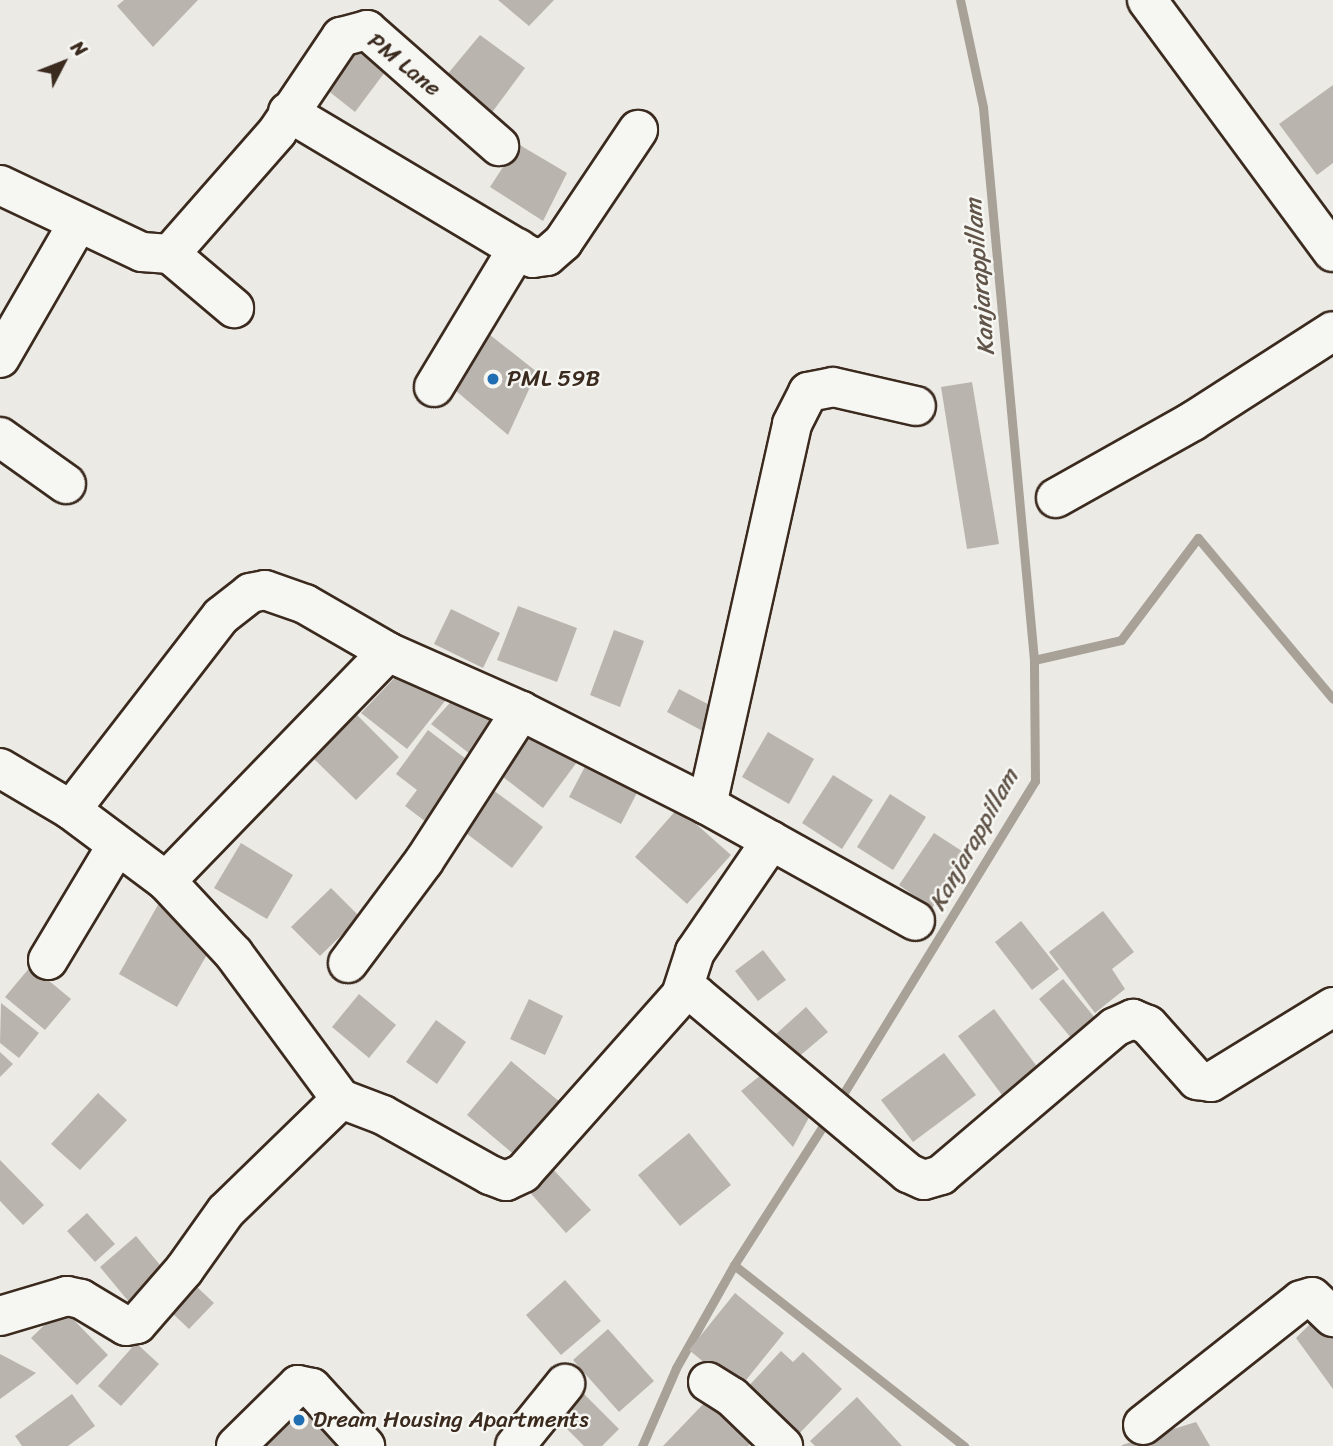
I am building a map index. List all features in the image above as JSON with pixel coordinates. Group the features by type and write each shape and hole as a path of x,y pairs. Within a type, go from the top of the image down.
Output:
{"street":[{"path":"1147,0 1333,252"},
{"name":"PM Lane","path":"170,254 277,132 341,37 367,30 499,146"},
{"path":"288,112 533,258 547,256 563,242 638,130"},
{"path":"0,185 142,252 170,254 234,308"},
{"path":"0,358 78,223"},
{"path":"434,387 518,248"},
{"path":"1056,498 1193,421 1333,331"},
{"path":"707,805 797,413 808,392 833,387 916,406"},
{"path":"0,438 66,484"},
{"path":"71,810 221,615 250,593 265,590 305,604 388,653 521,711 707,805 915,921"},
{"path":"166,881 388,653"},
{"path":"348,963 424,860 521,711"},
{"path":"0,768 71,810 166,881 234,954 341,1100 383,1115 506,1181 523,1173 681,995 695,952 771,841"},
{"path":"48,960 117,845"},
{"path":"681,995 695,995 908,1173 924,1180 941,1175 1115,1027 1133,1019 1148,1025 1197,1080 1211,1082 1333,1007"},
{"path":"0,1316 67,1296 81,1298 126,1326 136,1324 184,1270 226,1211 341,1100"},
{"path":"1143,1425 1301,1300 1312,1297 1333,1317"},
{"path":"708,1382 732,1397 782,1446"},
{"path":"514,1446 565,1384"},
{"path":"236,1446 298,1385 312,1388 365,1446"}],"building":[{"path":"124,0 198,0 153,47 117,6"},
{"path":"498,0 554,0 529,26"},
{"path":"480,35 525,68 487,119 441,82"},
{"path":"365,39 391,64 355,112 326,89"},
{"path":"1333,85 1333,163 1317,175 1279,124"},
{"path":"518,144 567,173 543,221 490,187"},
{"name":"PML 59B","path":"480,327 537,372 508,435 449,385"},
{"path":"972,382 999,544 967,549 941,387"},
{"path":"518,606 577,628 557,682 497,660"},
{"path":"451,609 500,633 483,668 434,644"},
{"path":"614,630 644,641 620,707 590,695"},
{"path":"402,670 452,692 407,749 361,713"},
{"path":"679,689 725,713 712,736 667,712"},
{"path":"456,696 504,725 478,760 431,724"},
{"path":"356,714 399,757 356,800 313,758"},
{"path":"531,721 580,758 543,808 494,770"},
{"path":"428,730 474,765 430,825 405,806 417,790 396,774"},
{"path":"768,732 814,759 789,804 742,777"},
{"path":"589,759 641,785 621,824 569,797"},
{"path":"833,775 873,800 842,849 802,823"},
{"path":"493,790 543,827 512,868 462,830"},
{"path":"890,794 926,817 893,870 857,847"},
{"path":"678,808 731,855 687,904 635,857"},
{"path":"934,833 968,855 932,908 899,885"},
{"path":"241,843 293,875 267,919 214,888"},
{"path":"331,888 360,917 320,956 291,927"},
{"path":"159,903 217,937 177,1007 119,974"},
{"path":"1103,911 1134,952 1112,969 1125,989 1095,1013 1049,952"},
{"path":"1021,921 1059,969 1032,990 995,942"},
{"path":"763,950 786,980 758,1001 735,971"},
{"path":"31,966 71,999 45,1030 5,997"},
{"path":"1063,979 1100,1024 1076,1044 1039,999"},
{"path":"359,994 396,1025 369,1058 332,1027"},
{"path":"529,999 563,1016 545,1055 510,1039"},
{"path":"1,1003 39,1033 19,1058 0,1043"},
{"path":"806,1007 828,1032 796,1059 775,1035"},
{"path":"994,1009 1038,1068 1002,1095 958,1036"},
{"path":"436,1020 466,1042 437,1084 406,1062"},
{"path":"0,1052 13,1064 0,1077"},
{"path":"944,1053 976,1095 913,1142 881,1100"},
{"path":"511,1061 567,1108 523,1162 467,1115"},
{"path":"767,1070 813,1110 793,1147 741,1091"},
{"path":"98,1093 127,1120 80,1170 51,1144"},
{"path":"689,1133 731,1185 680,1226 638,1175"},
{"path":"0,1160 44,1205 23,1225 0,1201"},
{"path":"550,1166 591,1210 566,1233 526,1188"},
{"path":"87,1213 115,1244 95,1262 67,1231"},
{"path":"136,1236 170,1277 134,1308 100,1267"},
{"path":"565,1280 601,1321 561,1355 526,1315"},
{"path":"197,1287 214,1303 189,1329 172,1313"},
{"path":"735,1293 784,1333 738,1390 689,1350"},
{"path":"62,1308 108,1355 77,1385 31,1338"},
{"path":"1322,1312 1333,1326 1333,1389 1296,1338"},
{"path":"608,1329 654,1381 619,1412 573,1360"},
{"path":"136,1343 159,1364 121,1406 98,1386"},
{"path":"781,1351 793,1362 803,1352 842,1389 796,1437 745,1390"},
{"path":"0,1354 36,1373 0,1399"},
{"name":"Dream Housing Apartments","path":"301,1393 345,1446 249,1446"},
{"path":"583,1393 619,1429 602,1446 584,1446 557,1419"},
{"path":"72,1394 95,1426 68,1446 22,1446 15,1436"},
{"path":"857,1397 902,1446 815,1446 810,1441"},
{"path":"709,1398 754,1440 748,1446 663,1446"},
{"path":"1196,1422 1210,1446 1122,1446 1122,1445"}],"waterway":[{"name":"Kanjarappillam","path":"837,1104 1035,781 1034,660 983,107 960,0"},
{"path":"1034,660 1121,640 1198,538 1333,699"},
{"name":"Kanjarappillam","path":"828,1118 734,1265 964,1446"},
{"path":"642,1446 676,1368 734,1265"}],"place":[{"name":"PML 59B","path":"493,379"},
{"name":"Dream Housing Apartments","path":"299,1420"}]}
